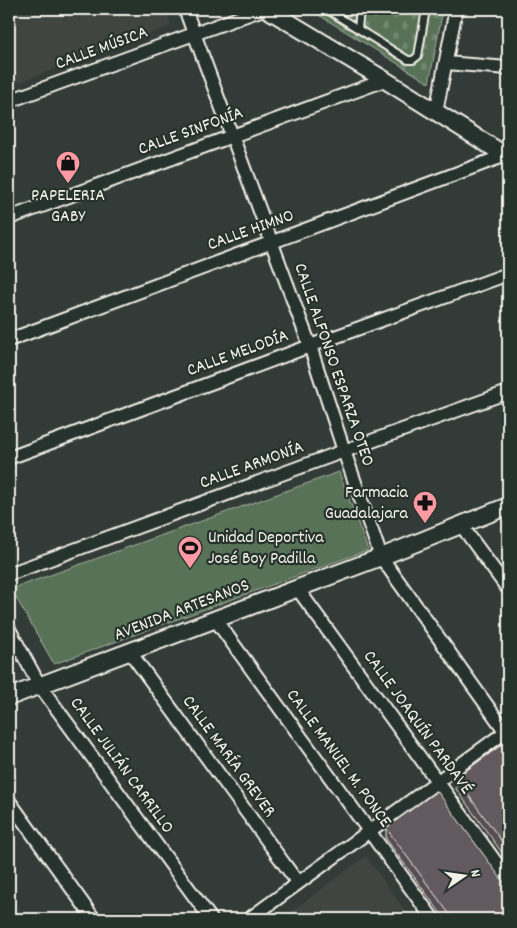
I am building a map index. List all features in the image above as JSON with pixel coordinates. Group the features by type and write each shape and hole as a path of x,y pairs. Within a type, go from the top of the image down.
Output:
{"street":[{"name":"CALLE ALFONSO ESPARZA OTEO","path":"185,9 310,346 381,557 507,732"},
{"name":"CALLE MÚSICA","path":"9,101 263,9"},
{"path":"267,9 507,156"},
{"path":"436,112 456,9"},
{"path":"446,63 508,68"},
{"name":"CALLE SINFONÍA","path":"9,218 385,80"},
{"name":"CALLE HIMNO","path":"9,340 507,156"},
{"name":"CALLE MELODÍA","path":"9,458 508,274"},
{"name":"CALLE ARMONÍA","path":"9,574 508,392"},
{"name":"AVENIDA ARTESANOS","path":"9,697 381,557 508,506"},
{"path":"462,525 508,589"},
{"name":"CALLE JOAQUÍN PARDAVÉ","path":"297,588 508,879"},
{"name":"CALLE MANUEL M. PONCE","path":"215,619 433,919"},
{"name":"CALLE JULIÁN CARRILLO","path":"9,630 40,686 211,919"},
{"name":"CALLE MARÍA GREVER","path":"130,652 298,883"},
{"path":"249,919 507,732"},
{"path":"9,801 94,919"}],"lane":[{"path":"326,9 408,60 413,60 418,56 426,9"},
{"path":"358,29 360,9"}],"shaded area":[{"path":"9,9 165,9 171,26 9,86"},
{"path":"366,856 411,919 281,919"}],"green space":[{"path":"309,9 443,9 429,83"},
{"name":"Unidad Deportiva José Boy Padilla","path":"339,472 368,550 54,664 11,589"}],"building":[{"path":"507,741 508,743 508,850 456,778"},
{"path":"437,791 508,888 508,919 453,919 386,828"}],"place":[{"name":"PAPELERIA GABY","path":"68,184"},
{"name":"Farmacia Guadalajara","path":"425,524"},
{"name":"Unidad Deportiva José Boy Padilla","path":"190,569"}]}
